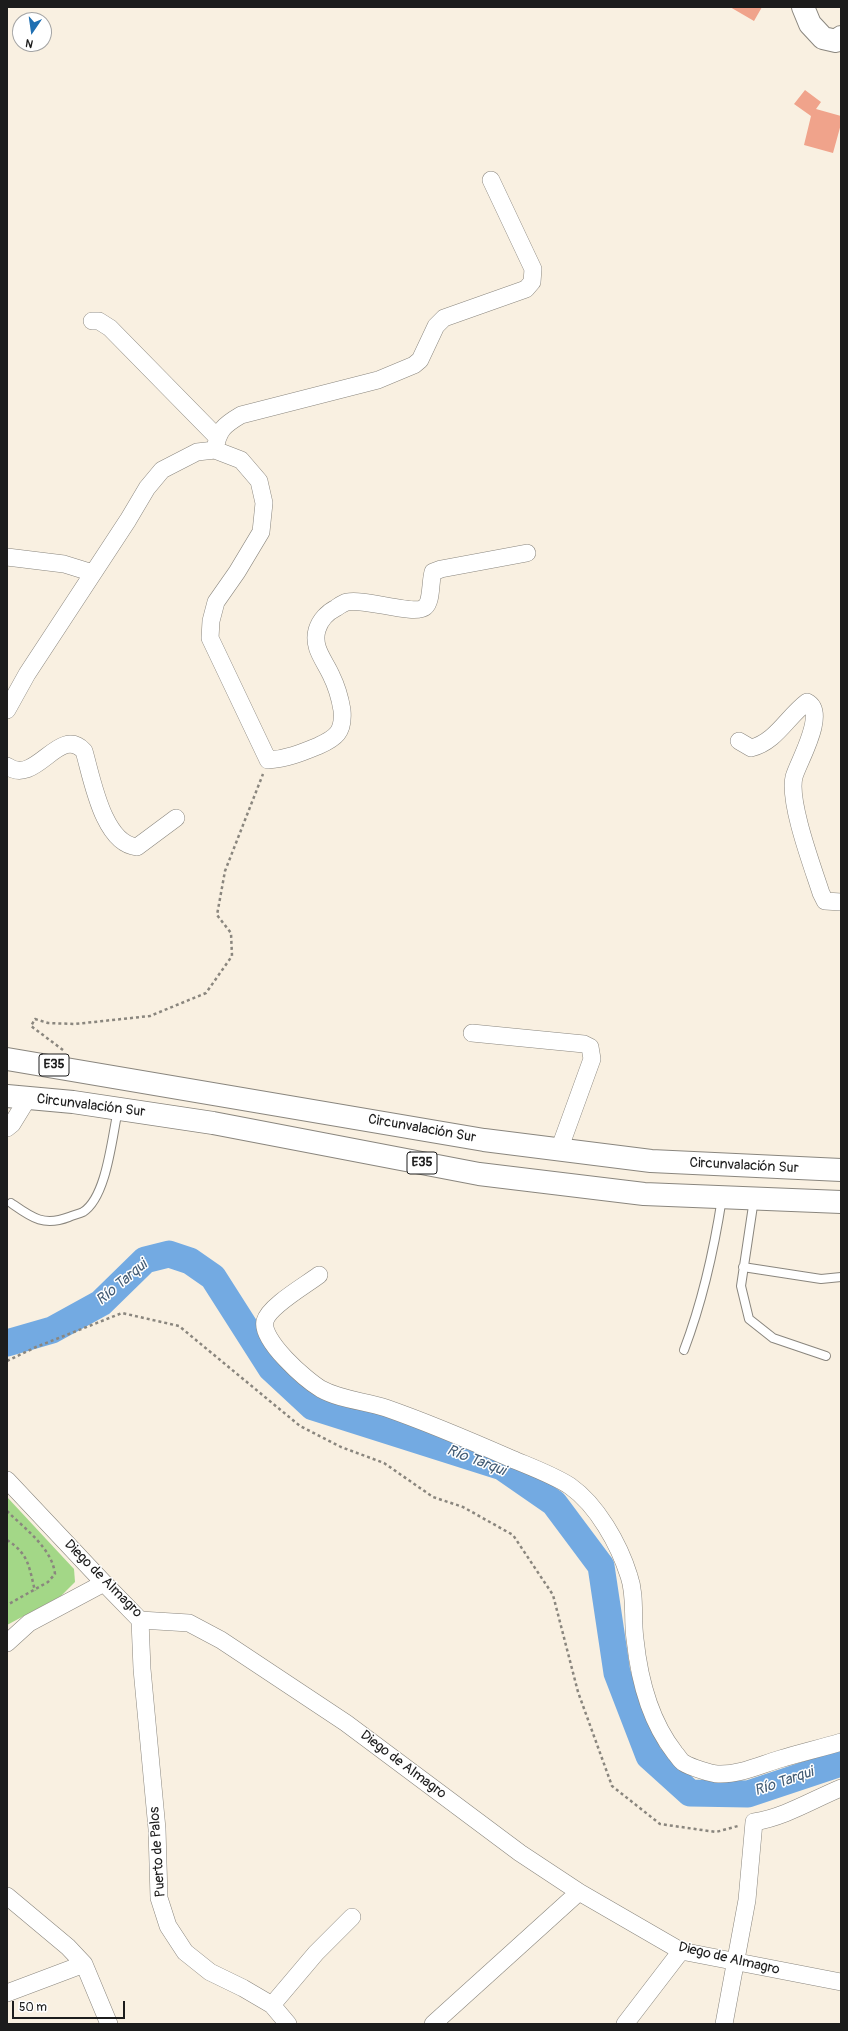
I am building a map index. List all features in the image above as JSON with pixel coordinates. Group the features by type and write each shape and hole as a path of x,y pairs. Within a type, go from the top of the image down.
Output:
{"main road":[{"path":"803,7 810,24 823,38 836,41 841,38"},
{"name":"Circunvalación Sur","path":"7,1059 476,1139 651,1161 841,1170"},
{"name":"Circunvalación Sur","path":"7,1096 73,1102 212,1123 479,1174 644,1194 841,1202"}],"street":[{"path":"7,710 27,674 147,488 162,470 216,443 226,424 241,415 378,380 414,365 420,360 436,326 444,318 526,289 532,282 533,269 491,180"},
{"path":"92,321 99,321 110,328 216,443 241,460 259,481 264,503 261,532 237,572 216,602 211,621 210,638 268,760 280,760 298,755 333,739 342,728 340,696 319,653 316,643 317,630 327,612 346,602 360,602 409,610 423,609 429,595 433,572 441,569 527,553"},
{"path":"7,557 64,564 93,573"},
{"path":"739,741 750,748 759,746 775,735 800,707 807,702 812,705 814,709 812,728 805,753 794,778 800,827 821,893 825,901 841,902"},
{"path":"7,766 14,771 27,770 59,747 73,744 80,747 84,751 104,819 119,839 128,846 137,847 176,818"},
{"path":"472,1033 584,1044 590,1047 592,1059 559,1150"},
{"path":"7,1128 12,1124 28,1098"},
{"path":"319,1275 271,1310 265,1321 265,1332 277,1349 295,1368 320,1389 340,1397 383,1407 479,1444 568,1485 586,1498 600,1517 630,1577 635,1607 634,1635 638,1664 649,1703 665,1740 683,1763 718,1774 741,1771 841,1742"},
{"name":"Diego de Almagro","path":"7,1480 140,1620 189,1623 222,1640 346,1722 520,1853 579,1892 681,1951 841,1982"},
{"path":"7,1643 29,1623 104,1583"},
{"name":"Puerto de Palos","path":"140,1620 142,1669 156,1829 160,1898 168,1926 185,1952 210,1972 243,1988 272,2005 282,2022"},
{"path":"724,2024 734,1962 747,1900 754,1822 768,1820 789,1812 841,1788"},
{"path":"433,2024 579,1892"},
{"path":"7,1896 68,1947 84,1964 109,2024"},
{"path":"272,2005 316,1953 352,1917"},
{"path":"625,2024 681,1951"},
{"path":"7,1993 84,1964"}],"lane":[{"path":"10,1203 32,1218 44,1222 65,1219 84,1211 95,1198 106,1171 119,1109"},
{"path":"684,1350 696,1318 712,1257 722,1197"},
{"path":"754,1198 741,1286 749,1320 773,1338 826,1356"},
{"path":"744,1267 821,1279 841,1277"}],"path":[{"path":"68,1053 34,1031 31,1026 35,1019 48,1023 75,1024 150,1016 206,993 232,956 231,933 217,915 225,871 268,760"},
{"path":"7,1361 36,1347 122,1313 179,1326 300,1426 341,1447 384,1463 433,1497 463,1507 513,1535 553,1595 578,1692 612,1786 660,1824 716,1832 754,1822"},
{"path":"7,1511 49,1553 54,1564 55,1574 48,1582 35,1591 7,1604"},
{"path":"7,1540 22,1551 28,1562 35,1591"}],"green space":[{"path":"7,1497 74,1569 75,1582 61,1596 7,1625"}],"building":[{"path":"730,7 762,7 754,21"},
{"path":"805,90 821,102 816,109 841,116 841,124 833,153 804,145 811,116 794,104"}],"waterway":[{"name":"Río Tarqui","path":"7,1343 52,1330 101,1303 145,1260 169,1254 190,1261 213,1277 271,1368 313,1407 502,1467 554,1503 601,1566 617,1673 649,1756 690,1793 748,1794 841,1763"}]}
